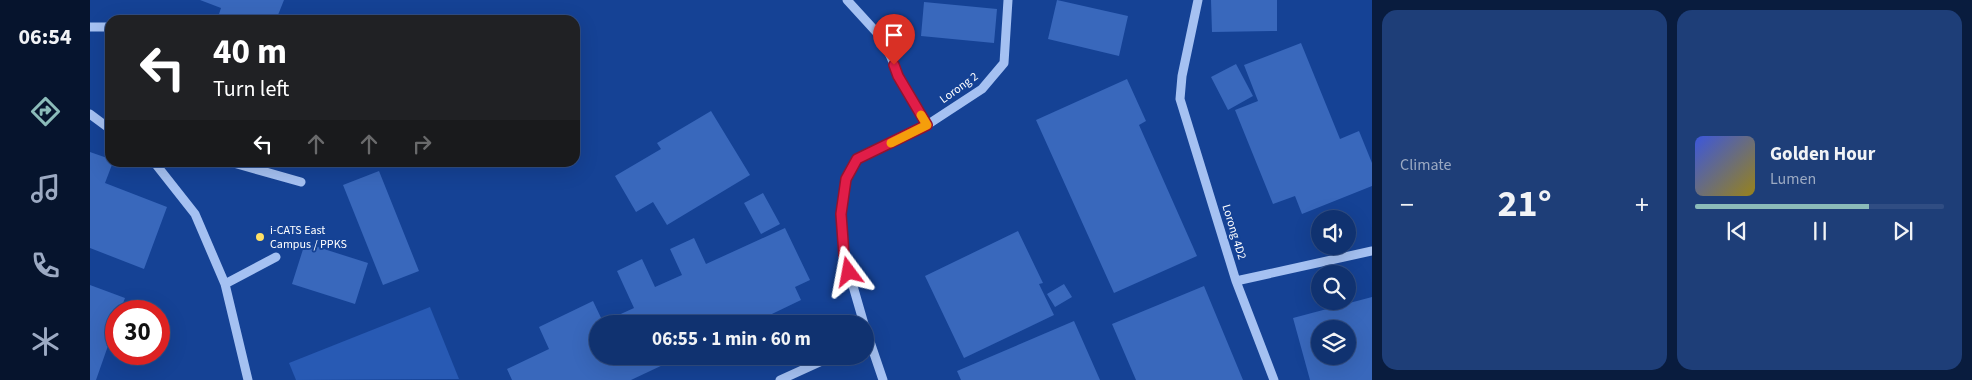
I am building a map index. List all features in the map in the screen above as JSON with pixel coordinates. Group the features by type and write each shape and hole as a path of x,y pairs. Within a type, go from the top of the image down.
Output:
{"street":[{"path":"847,0 879,35 890,54 898,76 927,125"},
{"name":"Lorong 2","path":"862,315 844,255 841,214 846,179 857,159 927,125 982,90 1004,64 1008,0"},
{"name":"Lorong 4D2","path":"1198,0 1180,88 1180,99 1236,282 1274,380"},
{"path":"90,27 105,27"},
{"path":"90,114 105,125"},
{"path":"158,167 195,214 225,284 248,380"},
{"path":"248,167 301,182"},
{"path":"1236,282 1372,251"},
{"path":"225,284 276,257"},
{"name":"Lorong 2","path":"874,358 883,380"},
{"path":"780,380 814,365"}],"shaded area":[{"path":"430,307 459,379 296,380 289,363"}],"building":[{"path":"200,0 284,0 278,15 219,15 221,8"},
{"path":"1057,0 1128,16 1119,56 1048,39"},
{"path":"1211,0 1277,0 1277,31 1212,32"},
{"path":"924,2 997,9 994,43 921,36"},
{"path":"1301,43 1340,139 1359,131 1372,163 1372,186 1302,214 1295,196 1273,204 1235,110 1258,101 1244,65"},
{"path":"1236,64 1253,96 1228,110 1211,77"},
{"path":"1127,79 1146,121 1139,125 1197,256 1114,293 1036,120"},
{"path":"711,111 750,175 667,225 653,202 636,212 615,176 661,149 657,143"},
{"path":"90,152 105,157 105,167 111,167 105,183 167,207 144,269 90,248"},
{"path":"379,171 419,271 383,285 343,185"},
{"path":"763,193 780,224 761,234 744,203"},
{"path":"785,228 810,280 795,287 801,300 770,315 618,315 634,308 617,271 642,259 655,287 682,275 670,249 694,238 706,264"},
{"path":"1018,231 1043,283 1039,284 1054,315 964,358 925,276"},
{"path":"305,243 368,263 355,304 292,284"},
{"path":"1064,284 1072,297 1055,307 1047,294"},
{"path":"90,285 125,298 124,300 105,300 105,354 96,380 90,380"},
{"path":"1204,286 1243,380 1136,380 1112,324"},
{"path":"1372,297 1372,380 1310,380 1293,318 1323,310 1356,310 1356,301"},
{"path":"593,301 600,315 589,315 589,365 663,365 631,380 512,380 507,369 549,349 539,327"},
{"path":"1074,321 1100,380 961,380 957,371"}],"slow traffic":[{"path":"891,143 927,125 921,115"}],"place":[{"name":"i-CATS East Campus / PPKS","path":"260,237"}],"route":[{"path":"849,272 844,255 841,214 846,179 857,159 927,125 898,76 894,65"}]}
